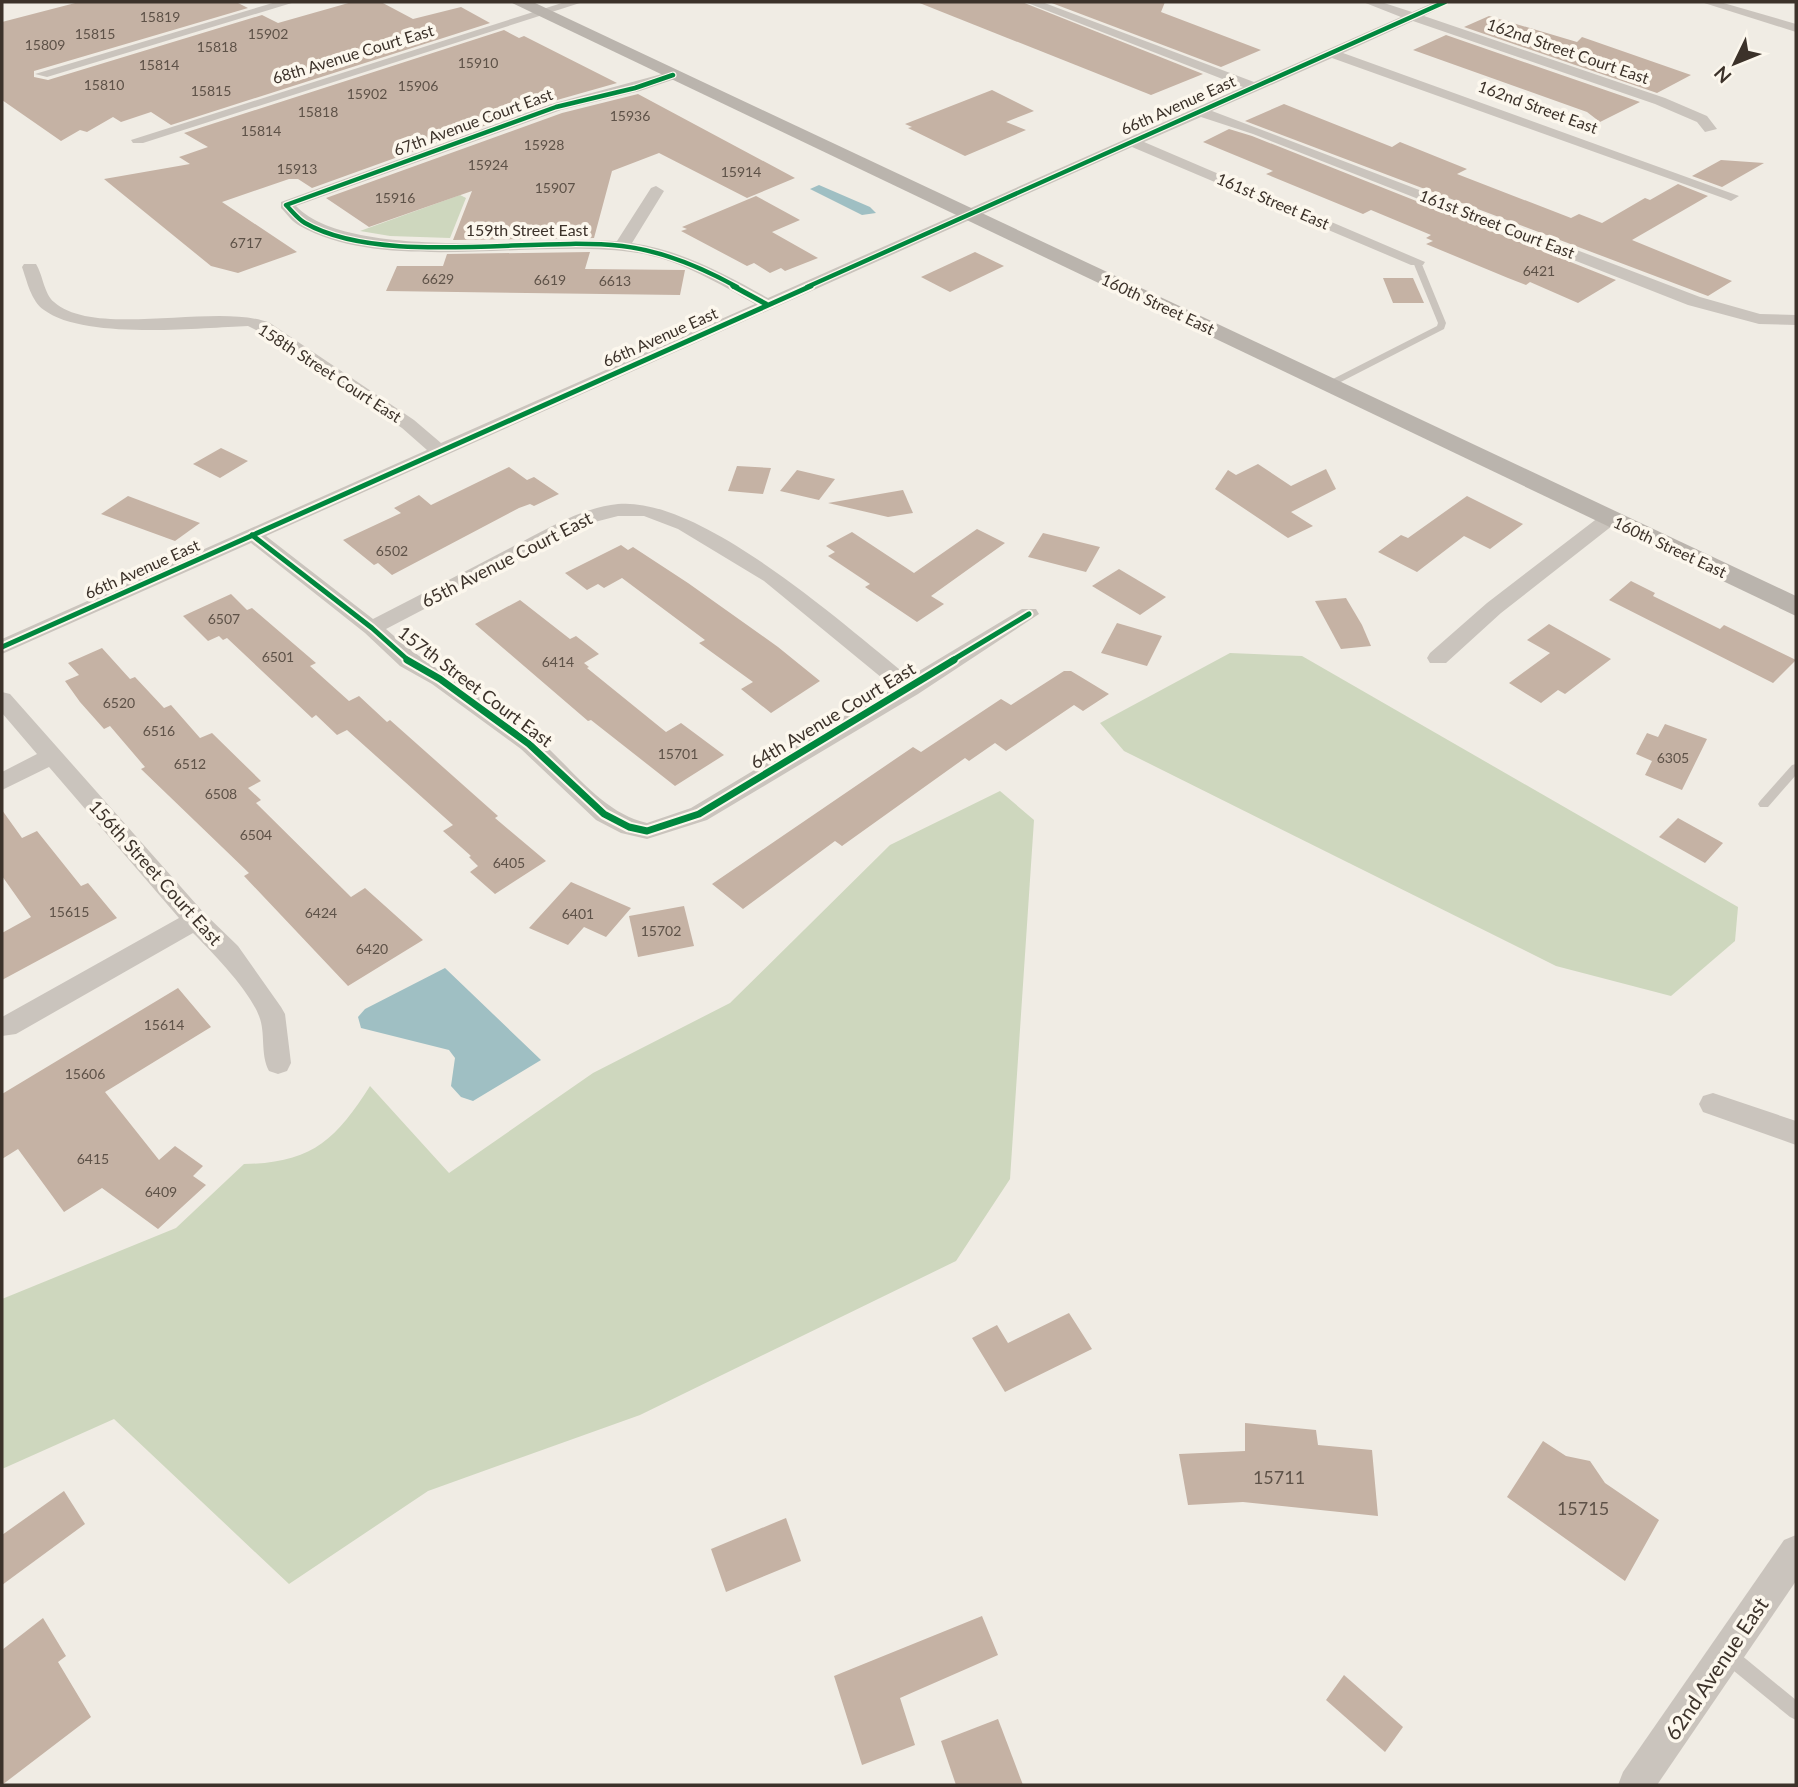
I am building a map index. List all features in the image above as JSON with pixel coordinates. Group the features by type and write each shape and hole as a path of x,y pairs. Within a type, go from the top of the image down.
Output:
{"main road":[{"name":"160th Street East","path":"519,2 1796,607"}],"street":[{"path":"42,74 289,2"},
{"name":"68th Avenue Court East","path":"138,140 577,2"},
{"path":"1031,2 1254,87"},
{"name":"162nd Street Court East","path":"1368,2 1660,101 1702,119 1710,130"},
{"name":"66th Avenue East","path":"2,647 1445,2"},
{"path":"1707,2 1796,28"},
{"name":"162nd Street East","path":"1331,53 1731,196"},
{"name":"67th Avenue Court East","path":"286,205 556,107 673,75"},
{"name":"161st Street Court East","path":"1200,112 1258,131 1693,301 1759,319 1796,320"},
{"name":"161st Street East","path":"1130,141 1416,262"},
{"path":"622,246 656,191"},
{"name":"159th Street East","path":"286,205 304,223 330,234 363,241 400,244 622,246 668,255 698,265 766,304"},
{"name":"158th Street Court East","path":"30,267 47,305 66,316 123,323 250,321 264,327 408,424 439,451"},
{"name":"65th Avenue Court East","path":"372,628 580,520 617,510 647,510 685,524 771,577 910,689"},
{"path":"1438,658 1494,608 1610,518"},
{"name":"157th Street Court East","path":"252,535 372,628 408,661 440,678 529,744 604,814 629,827 647,831"},
{"name":"64th Avenue Court East","path":"647,831 669,827 699,814 910,689 1029,614"},
{"name":"156th Street Court East","path":"2,699 195,920 229,953 272,1014 278,1063"},
{"path":"2,782 50,757"},
{"path":"7,1027 195,920"},
{"path":"1713,1104 1796,1133"},
{"name":"62nd Avenue East","path":"1636,1785 1728,1655 1796,1552"}],"lane":[{"path":"1328,385 1441,327 1442,323 1416,262"},
{"path":"1764,804 1796,768"},
{"path":"1728,1655 1796,1710"}],"green space":[{"path":"460,195 466,198 450,238 390,236 360,231"},
{"path":"1230,653 1302,656 1738,907 1735,941 1671,996 1556,966 1124,751 1100,723"},
{"path":"1000,791 1034,820 1010,1179 956,1261 640,1415 428,1491 289,1584 114,1419 2,1469 2,1299 176,1228 244,1164 287,1159 319,1145 345,1121 370,1086 449,1173 593,1073 730,1003 890,845"}],"water":[{"path":"819,185 870,207 876,213 862,215 810,189"},
{"path":"445,968 541,1060 473,1101 461,1097 451,1086 455,1058 449,1050 361,1028 358,1017 365,1009"}],"building":[{"path":"79,2 236,2 248,8 34,71 34,77 48,80 262,15 278,23 352,2 381,2 413,19 461,7 490,23 171,125 151,112 121,122 113,117 87,132 80,130 61,141 2,100 2,22"},
{"path":"917,2 1022,2 1203,74 1151,95"},
{"path":"1049,2 1165,2 1161,12 1261,50 1221,67"},
{"path":"1489,16 1577,42 1582,37 1691,75 1657,93 1464,27"},
{"path":"504,30 519,38 524,36 617,83 550,102 312,188 298,179 289,179 222,202 297,252 238,273 211,266 104,179 190,164 179,157 208,147 184,133"},
{"path":"1446,35 1640,102 1600,122 1587,112 1413,50"},
{"path":"992,90 1034,111 1006,122 1026,130 965,156 908,128 912,127 905,124"},
{"path":"638,94 795,178 747,198 659,153 612,171 594,238 453,240 472,191 369,227 326,198 562,113"},
{"path":"1284,104 1392,147 1400,142 1467,169 1457,174 1571,218 1579,214 1602,223 1645,198 1650,200 1678,184 1708,196 1632,240 1732,281 1708,296 1245,121"},
{"path":"1229,129 1616,280 1578,303 1530,282 1526,285 1508,278 1426,244 1433,241 1426,238 1431,235 1371,210 1363,214 1266,174 1273,171 1203,142"},
{"path":"1721,160 1764,163 1722,187 1692,176"},
{"path":"756,196 800,220 772,232 818,258 785,271 781,268 770,273 754,263 747,266 681,231 687,229 682,227"},
{"path":"590,252 585,269 685,270 680,295 386,291 397,266 443,266 447,254"},
{"path":"975,252 1004,266 950,292 921,277"},
{"path":"1383,278 1413,278 1424,303 1393,303"},
{"path":"221,448 248,461 220,478 193,464"},
{"path":"1258,464 1291,486 1326,469 1336,489 1291,512 1313,526 1288,538 1215,489 1228,470 1236,475"},
{"path":"737,466 771,468 763,494 728,491"},
{"path":"509,467 527,480 534,477 559,494 534,506 530,504 519,508 392,575 378,563 374,565 343,540 401,513 394,508 419,495 431,505"},
{"path":"797,470 835,479 819,500 780,491"},
{"path":"903,490 913,513 888,517 828,503"},
{"path":"128,496 200,523 175,541 101,514"},
{"path":"1467,496 1523,524 1490,549 1464,536 1417,572 1378,552 1401,535 1408,538"},
{"path":"977,529 1005,543 931,596 944,604 917,622 865,587 870,584 828,556 835,552 826,546 852,532 914,573"},
{"path":"1043,533 1100,547 1086,572 1028,557"},
{"path":"621,545 628,550 633,547 688,583 778,647 820,681 771,713 741,689 753,682 699,643 705,640 622,578 604,588 598,584 587,590 565,573"},
{"path":"1119,569 1166,597 1140,615 1092,586"},
{"path":"1631,581 1655,593 1653,596 1720,629 1724,625 1796,660 1773,683 1609,600"},
{"path":"231,594 247,610 252,608 316,663 310,666 349,701 359,696 387,722 390,720 498,816 495,818 546,861 495,894 470,872 478,866 469,857 471,856 443,831 453,825 347,730 337,735 316,715 312,718 227,638 223,640 219,636 208,641 183,616"},
{"path":"1346,598 1371,646 1341,649 1315,601"},
{"path":"520,600 570,639 576,636 599,654 584,663 589,667 587,668 666,732 681,723 724,755 675,786 591,720 588,721 475,624"},
{"path":"1117,623 1162,636 1147,666 1101,653"},
{"path":"1549,624 1611,659 1565,694 1558,690 1541,703 1509,683 1550,653 1527,640"},
{"path":"102,648 130,679 135,677 164,708 171,705 200,738 212,733 261,781 248,788 261,800 256,803 351,897 365,888 423,940 348,986 244,876 249,873 141,769 145,767 110,726 104,729 80,702 65,681 79,675 68,663"},
{"path":"1064,671 1071,671 1109,694 1083,711 1074,705 1006,751 995,743 969,761 965,758 842,846 835,841 743,909 712,884 913,747 921,752 1001,699 1011,705"},
{"path":"1665,724 1707,739 1682,790 1645,775 1652,761 1636,754 1647,733 1658,737"},
{"path":"2,810 22,838 37,831 81,886 88,883 117,918 2,980 2,933 31,917 2,876"},
{"path":"1678,818 1723,843 1705,863 1659,837"},
{"path":"571,882 631,908 606,937 584,927 568,945 529,928"},
{"path":"684,906 694,946 638,957 629,916"},
{"path":"178,988 211,1027 105,1092 159,1160 175,1146 203,1166 193,1176 206,1185 158,1229 102,1188 64,1212 18,1149 2,1159 2,1094"},
{"path":"1069,1313 1092,1349 1005,1392 972,1338 997,1325 1008,1343"},
{"path":"1245,1423 1316,1430 1318,1445 1372,1450 1378,1516 1243,1502 1188,1505 1179,1454 1245,1451"},
{"path":"1543,1441 1566,1456 1590,1461 1605,1483 1659,1520 1625,1581 1507,1497"},
{"path":"64,1491 85,1524 2,1585 2,1535"},
{"path":"786,1518 801,1561 726,1592 711,1549"},
{"path":"982,1616 998,1655 900,1698 915,1745 862,1765 834,1676"},
{"path":"43,1618 66,1656 58,1662 91,1717 2,1785 2,1650"},
{"path":"1344,1675 1403,1727 1385,1752 1326,1700"},
{"path":"998,1719 1023,1785 956,1785 941,1741"}],"cycle path":[{"path":"2,647 1445,2"},
{"path":"673,75 635,88 556,107 286,205 305,223 331,235 367,242 455,246 587,245 640,249 678,259 766,304"},
{"path":"252,535 372,628 408,661 440,679 529,744 604,814 629,827 647,831 699,814 1029,614"}]}
